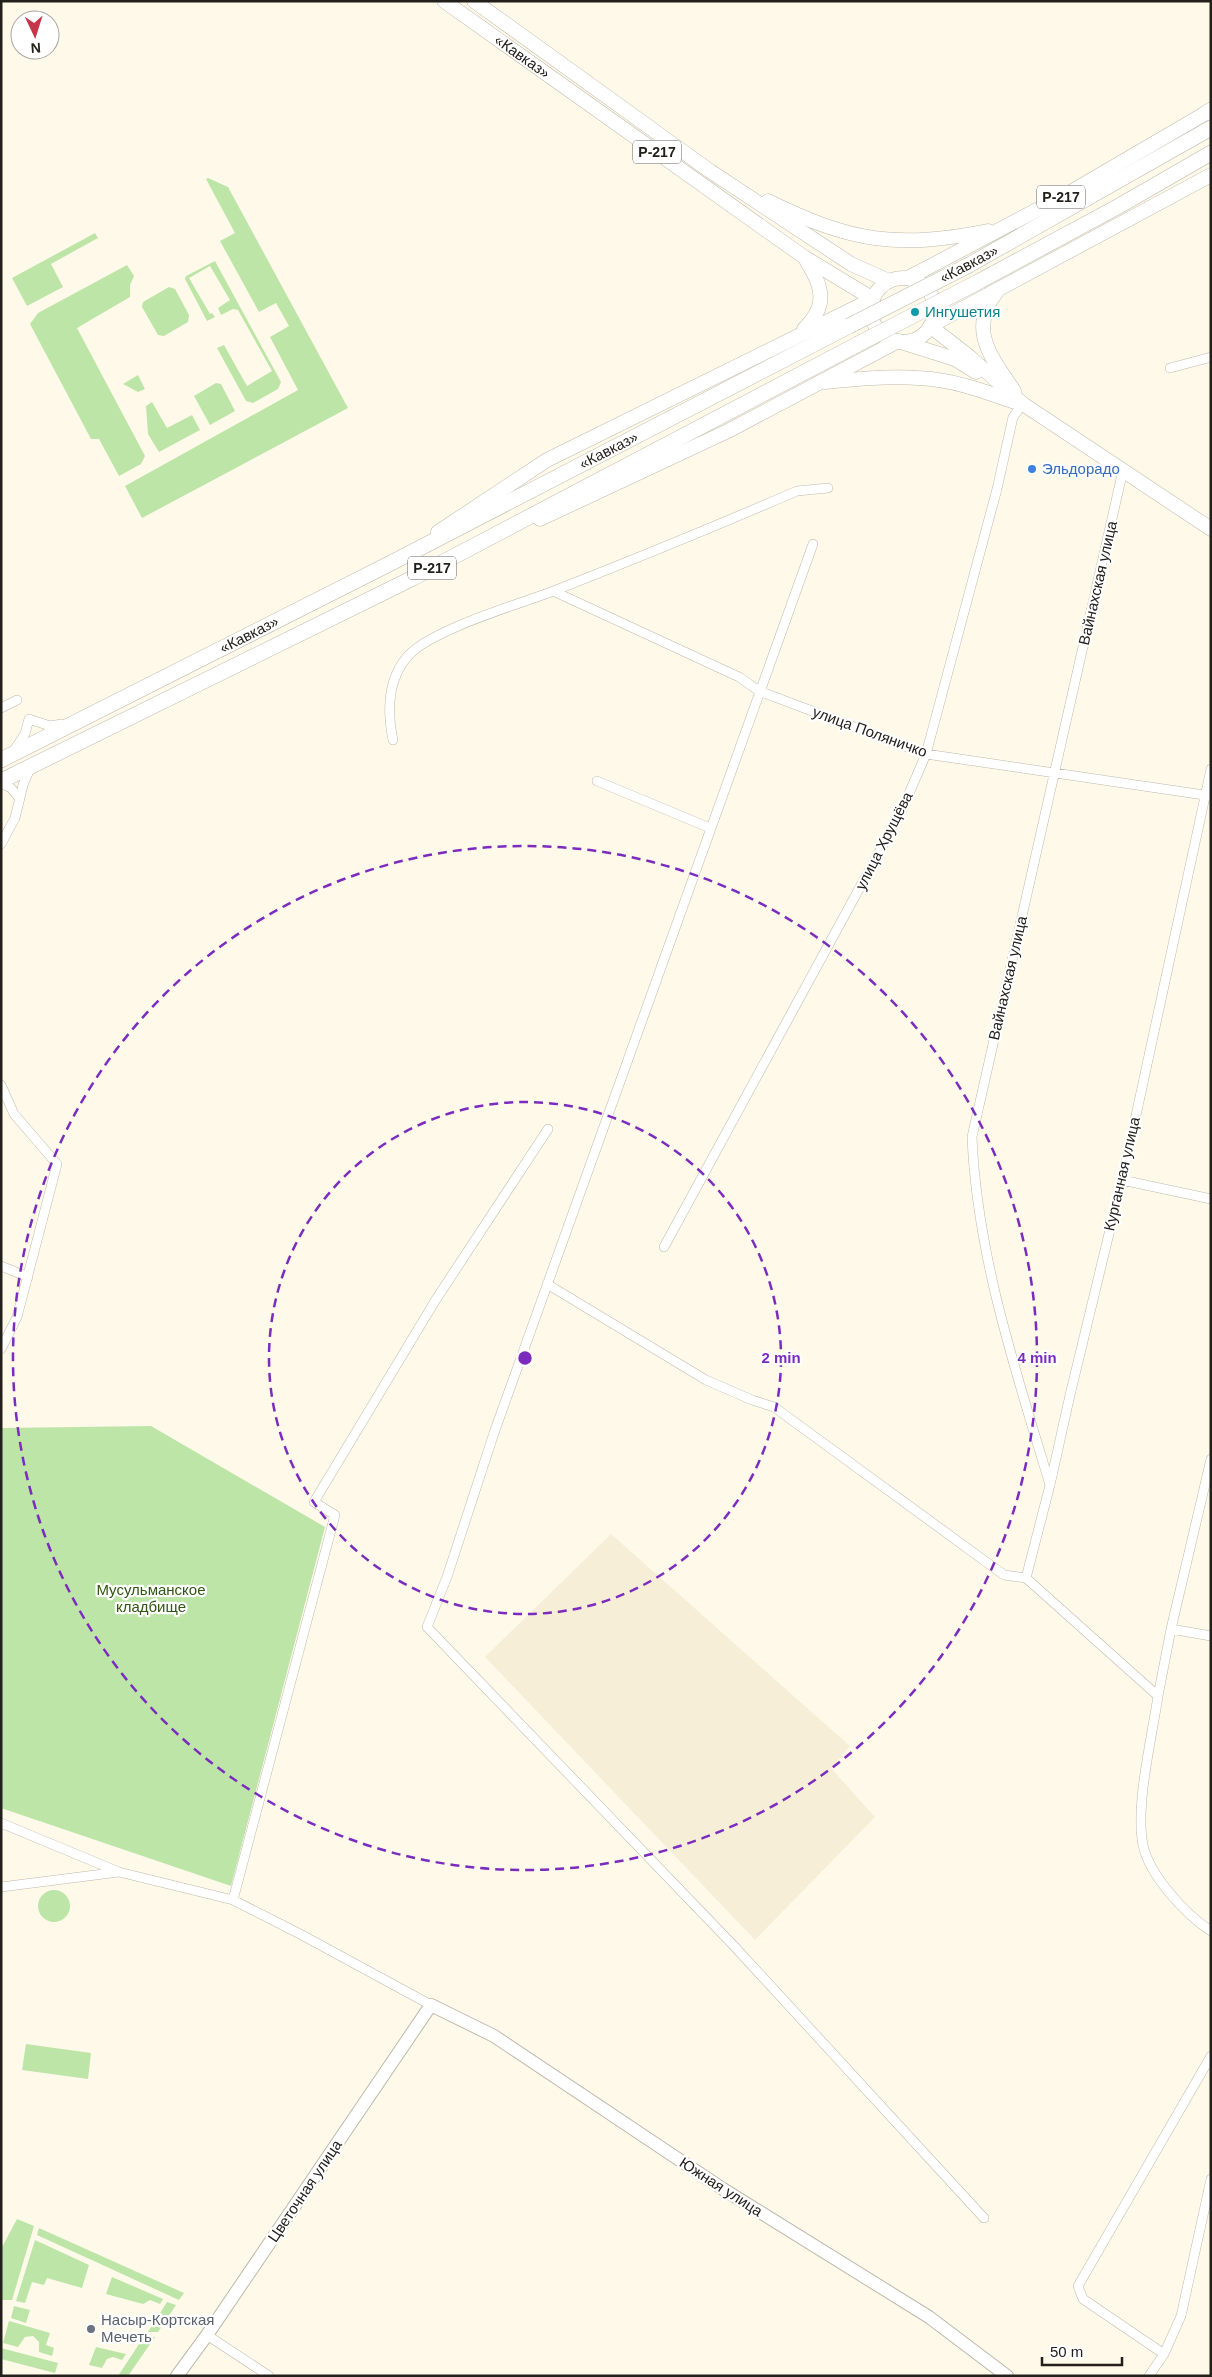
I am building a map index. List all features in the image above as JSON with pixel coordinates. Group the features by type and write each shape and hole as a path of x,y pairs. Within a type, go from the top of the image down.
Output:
{"highway":[{"name":"«Кавказ»","path":"3,759 389,564 969,265 1211,128"},
{"name":"«Кавказ»","path":"1,782 32,764 413,578 978,282 1119,206 1211,153"}],"main road":[{"name":"«Кавказ»","path":"444,1 804,257 873,299"},
{"name":"«Кавказ»","path":"474,1 710,171 851,264 889,281"},
{"name":"Р-217","path":"908,278 1004,228 1209,111"},
{"name":"Р-217","path":"710,171 808,220 850,235 891,241 934,241 1004,228"},
{"path":"898,341 916,338 930,326 1211,175"},
{"name":"Р-217","path":"798,335 815,319 820,304 821,291 816,276 804,257"},
{"path":"930,326 934,315 932,297 919,283 908,278 889,281 879,288 873,299 872,317 877,328 886,337 955,359 1211,529"},
{"path":"1001,287 991,299 986,314 983,332 985,348 1023,404"},
{"name":"Р-217","path":"389,564 547,460 873,299"},
{"path":"930,326 971,358 1007,392"},
{"name":"Р-217","path":"413,578 728,431 898,341"},
{"name":"Р-217","path":"817,383 870,378 920,378 975,388 1023,404"}],"street":[{"path":"1170,368 1211,357"},
{"name":"улица Хрущёва","path":"664,1247 902,810 926,754 997,489 1012,417 1023,404"},
{"name":"Вайнахская улица","path":"1050,1485 1006,1339 974,1185 972,1137 1123,470"},
{"path":"393,740 388,717 391,686 407,657 428,638 553,591 797,491 828,488"},
{"path":"813,544 494,1433 447,1578 427,1627 734,1946 984,2218"},
{"name":"улица Поляничко","path":"553,591 739,677 759,691 926,754 1208,796"},
{"path":"1,708 17,700"},
{"path":"3,759 18,746 25,734 29,719 50,726 78,721"},
{"path":"1,844 15,818 23,785 32,764"},
{"name":"Курганная улица","path":"1026,1578 1050,1485 1122,1180 1208,796 1211,769"},
{"path":"597,781 710,828"},
{"path":"1,782 11,788 20,799"},
{"path":"1,1085 14,1114 57,1164 17,1317 1,1349"},
{"path":"233,1900 335,1515 314,1502 435,1301 548,1129"},
{"path":"1122,1180 1211,1199"},
{"path":"1,1266 28,1277"},
{"path":"547,1284 706,1380 752,1400 774,1407 1004,1575 1026,1578 1158,1696"},
{"path":"1211,1459 1171,1629 1158,1696 1141,1809 1143,1846 1159,1881 1199,1923 1211,1931"},
{"path":"1171,1629 1211,1636"},
{"path":"1,1823 119,1872 233,1900 431,2005"},
{"path":"1,1887 119,1872"},
{"name":"Цветочная улица","path":"177,2376 207,2335 431,2005"},
{"name":"Южная улица","path":"431,2005 494,2036 722,2189 929,2317 1006,2376"},
{"path":"1164,2354 1083,2300 1078,2286 1211,2056"},
{"path":"1150,2376 1164,2354 1181,2316 1211,2179"},
{"path":"207,2335 269,2376"}],"shaded area":[{"path":"611,1534 850,1746 831,1768 875,1817 755,1940 485,1657"}],"green space":[{"path":"208,178 228,187 348,408 142,518 125,486 298,390 270,337 289,326 276,303 259,312 220,241 235,233 206,179"},
{"path":"95,233 98,238 51,264 63,287 27,306 12,278"},
{"path":"215,261 281,382 278,389 253,403 246,401 217,348 224,345 247,386 272,371 238,310 233,309 221,315 218,308 230,300 210,266 189,278 210,314 212,313 215,317 207,321 185,279 186,276"},
{"path":"127,265 134,276 130,285 130,297 77,328 145,456 141,464 119,476 99,439 91,439 30,324 38,313"},
{"path":"169,287 175,289 189,315 188,322 164,336 158,335 142,307 143,302"},
{"path":"138,375 145,389 138,392 123,384"},
{"path":"216,383 221,384 235,411 210,425 194,396"},
{"path":"152,402 167,428 192,415 200,430 159,452 148,434 146,406"},
{"name":"Мусульманское кладбище","path":"151,1426 325,1527 231,1886 1,1808 1,1428"},
{"path":"54,1890 65,1895 70,1906 65,1917 54,1922 43,1917 38,1906 43,1895"},
{"path":"26,2044 91,2053 88,2079 22,2070"},
{"path":"17,2219 34,2226 12,2300 1,2300 1,2249"},
{"path":"39,2228 184,2293 179,2300 37,2235"},
{"path":"35,2240 89,2265 82,2288 47,2278 44,2285 32,2282 25,2303 16,2301"},
{"path":"112,2277 163,2299 160,2304 150,2300 143,2304 106,2294"},
{"path":"167,2302 176,2305 158,2332 148,2332"},
{"path":"14,2306 30,2310 26,2323 11,2318"},
{"path":"9,2321 50,2333 46,2345 54,2348 52,2356 39,2352 39,2342 33,2336 25,2337 18,2347 3,2343"},
{"path":"155,2337 128,2376 118,2376 143,2338"},
{"path":"96,2347 126,2354 122,2360 113,2357 107,2359 102,2368 89,2365"},
{"path":"1,2348 58,2363 55,2373 1,2359"}],"place":[{"name":"Ингушетия","path":"915,312"},
{"name":"Эльдорадо","path":"1032,469"},
{"name":"Насыр-Кортская Мечеть","path":"91,2329"}]}
